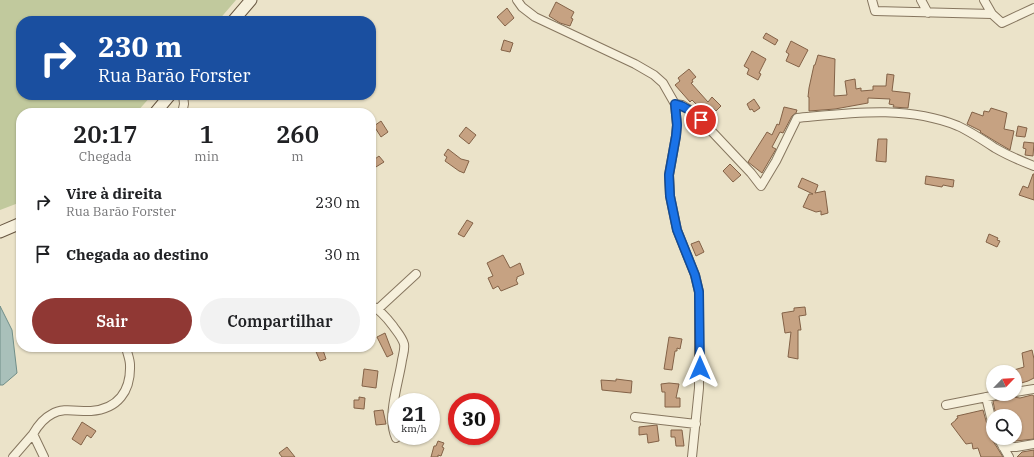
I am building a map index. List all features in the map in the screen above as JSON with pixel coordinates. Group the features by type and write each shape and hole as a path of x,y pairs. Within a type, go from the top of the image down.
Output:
{"main road":[{"path":"237,16 251,0"},
{"path":"159,108 166,100"},
{"path":"0,232 16,225"}],"street":[{"path":"517,0 522,7 535,17 623,58 654,75 663,83 675,104 677,125 669,175 670,196 677,230 695,275 699,292 700,368 692,457"},
{"path":"872,0 875,11 992,14"},
{"path":"921,0 928,12"},
{"path":"984,0 992,14 1002,23 1034,8"},
{"path":"675,104 682,105 701,120 751,173 761,186 776,161 797,118 866,112 912,114 958,126 1011,156 1034,166"},
{"path":"376,305 416,274"},
{"path":"376,309 391,323 404,344 396,393"},
{"path":"13,457 33,434 37,427 51,414 62,411 92,411 108,407 119,401 124,394 130,379 130,363 127,352"},
{"path":"1022,391 1034,389"},
{"path":"946,405 986,397"},
{"path":"635,417 696,424"},
{"path":"33,434 44,457"},
{"path":"1003,447 1016,447 1034,444"},
{"path":"1003,447 1009,457"}],"green space":[{"path":"0,0 236,0 222,16 16,16 16,100 148,100 140,108 16,108 16,204 0,210"}],"water":[{"path":"0,306 12,330 17,373 3,385 0,385"}],"building":[{"path":"556,2 574,12 571,18 573,19 570,26 560,23 549,16"},
{"path":"507,8 514,18 505,26 497,17"},
{"path":"766,33 778,40 775,45 763,38"},
{"path":"504,40 513,43 510,52 501,50"},
{"path":"791,41 808,50 799,67 786,61 789,54 786,52"},
{"path":"752,51 766,59 759,73 761,74 758,80 747,74 749,69 744,66"},
{"path":"818,55 835,59 834,96 847,95 845,81 855,79 856,89 861,88 861,91 873,90 873,86 886,86 887,74 894,75 892,91 910,93 908,108 893,107 894,105 889,104 890,99 868,98 868,103 835,109 809,111 809,88 814,65"},
{"path":"689,69 696,77 691,83 708,102 712,97 721,106 716,111 713,108 706,114 692,100 690,102 675,85 680,81 678,78"},
{"path":"754,99 760,108 754,112 752,109 750,110 747,104"},
{"path":"784,107 797,110 783,133 780,132 772,147 776,149 762,173 748,162 767,132 772,135 777,124 779,125"},
{"path":"991,108 1007,113 1004,129 1014,131 1010,150 980,132 981,131 967,124 972,112 983,116 984,111 989,112"},
{"path":"381,121 388,132 381,137 376,129 376,125"},
{"path":"1018,126 1027,128 1025,137 1016,136"},
{"path":"466,127 476,135 469,144 459,136"},
{"path":"878,139 887,139 886,162 876,161"},
{"path":"1024,142 1034,143 1033,156 1025,155 1026,149 1023,148"},
{"path":"448,149 461,159 469,161 464,173 445,161 447,157 444,155"},
{"path":"379,156 384,162 376,167 376,158"},
{"path":"730,164 741,175 733,182 723,171"},
{"path":"1033,174 1034,200 1019,195 1023,186 1028,188"},
{"path":"926,176 954,180 953,187 925,184"},
{"path":"802,178 818,185 815,193 825,191 828,213 821,215 821,211 816,212 803,207 809,194 813,194 798,187"},
{"path":"467,220 473,223 464,237 458,234"},
{"path":"989,234 998,238 997,240 1000,241 997,247 986,242"},
{"path":"699,241 704,252 696,256 691,244"},
{"path":"503,255 510,268 520,263 524,274 517,277 516,280 518,284 501,291 498,286 493,289 488,278 493,276 487,263"},
{"path":"805,307 806,315 799,316 801,330 798,330 798,359 788,357 791,332 785,333 782,313 794,311 794,308"},
{"path":"385,333 393,354 387,357 377,337"},
{"path":"669,337 682,339 680,349 677,348 677,351 675,351 672,370 664,369"},
{"path":"1032,350 1034,359 1034,378 1022,383 1022,368 1024,367 1022,353"},
{"path":"316,352 324,352 326,359 320,361"},
{"path":"364,369 378,371 376,388 362,386"},
{"path":"616,379 632,381 631,393 602,390 601,380 616,381"},
{"path":"661,384 679,384 676,398 680,398 680,407 665,407 665,392 662,392"},
{"path":"1032,395 1034,396 1034,439 1022,440 1022,409 995,409 993,401 1022,401 1022,398"},
{"path":"359,397 365,398 364,409 354,408 354,400 359,400"},
{"path":"383,410 386,424 376,425 374,411"},
{"path":"983,410 986,421 986,445 996,445 1003,457 981,457 978,448 973,449 972,443 966,444 951,424 958,418 957,416"},
{"path":"82,422 96,431 91,438 87,435 81,445 72,439"},
{"path":"657,425 659,441 648,443 647,434 639,435 639,427"},
{"path":"671,430 682,430 684,446 676,446 675,437 671,437"},
{"path":"440,442 444,443 441,456 438,455 438,457 431,457 434,446 440,445"},
{"path":"287,447 295,457 282,457 279,453"},
{"path":"1034,450 1034,457 1017,457 1022,452"}],"route":[{"path":"700,368 699,292 695,275 682,244 673,215 669,175 677,125 675,104 682,105 701,120"}]}
